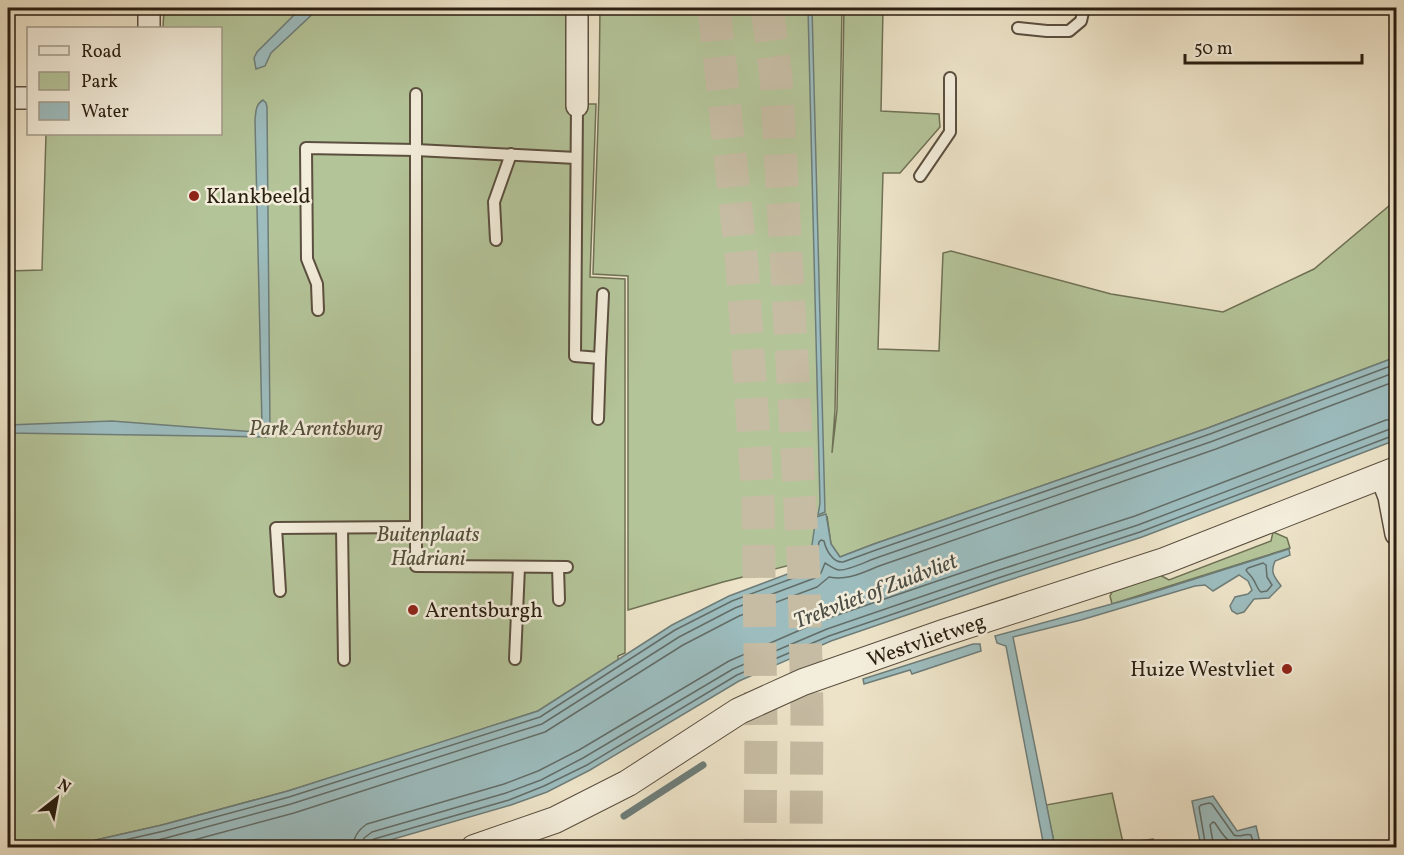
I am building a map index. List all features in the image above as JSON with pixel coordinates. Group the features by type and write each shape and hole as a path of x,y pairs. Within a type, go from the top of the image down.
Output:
{"street":[{"path":"149,8 149,27"},
{"path":"577,8 577,106"},
{"path":"8,98 27,98"},
{"path":"1389,473 1389,497 1396,534"},
{"name":"Westvlietweg","path":"474,848 555,820 628,783 739,711 803,682 943,633 1164,561 1389,473"}],"lane":[{"path":"1017,28 1069,32 1081,21 1084,8"},
{"path":"920,176 950,132 950,78"},
{"path":"416,94 416,566 563,567 559,600"},
{"path":"577,106 575,356 600,358"},
{"path":"318,310 317,284 307,259 306,148 416,150 576,158"},
{"path":"496,240 494,202 511,154"},
{"path":"598,419 603,294"},
{"path":"280,591 276,528 416,527"},
{"path":"342,528 344,660"},
{"path":"515,659 519,567"}],"green space":[{"name":"Park Arentsburg","path":"164,8 569,8 588,104 596,104 590,277 625,279 625,653 618,656 618,660 538,711 288,791 162,825 65,847 38,847 37,843 8,847 8,271 42,270 46,135 222,135 222,27 163,27"},
{"path":"600,8 842,8 835,410 832,453 837,410 844,8 883,8 881,111 939,114 940,127 900,173 883,173 878,349 939,351 943,253 951,251 1111,294 1223,312 1314,269 1396,200 1396,357 1208,428 840,557 831,544 827,516 822,557 723,582 628,610 628,276 593,274"},
{"path":"1396,165 1396,200 1392,167"},
{"path":"1273,532 1287,538 1290,548 1112,604 1110,596 1112,592 1160,575 1169,580 1271,541"},
{"path":"1112,793 1123,843 1153,839 1155,847 1055,847 1046,805"}],"water":[{"path":"300,8 319,8 271,53 265,66 256,69 254,58 257,52"},
{"path":"808,8 812,8 825,512 818,515 820,503"},
{"path":"263,100 267,107 269,437 8,433 8,425 112,421 256,432 262,424 255,120 257,106"},
{"name":"Trekvliet of Zuidvliet","path":"1396,357 1396,440 1142,537 831,641 739,681 590,770 547,792 511,805 366,847 65,847 162,825 288,791 538,711 672,625 729,596 809,566 816,517 826,514 831,544 840,557 1208,428"},
{"path":"1289,549 1290,555 1275,561 1273,569 1281,586 1269,598 1254,599 1244,612 1237,614 1230,606 1235,597 1248,594 1252,590 1248,581 1239,575 1213,591 1205,585 1195,586 1081,620 1013,637 1055,847 1044,847 1006,646 997,643 995,636 1141,596"},
{"path":"973,644 980,644 981,651 912,674 910,670 864,684 863,679"},
{"path":"1213,796 1237,831 1256,826 1261,847 1201,847 1192,801"}],"waterway":[{"path":"624,816 703,765"},
{"path":"550,848 567,843"}],"tunnel":[{"path":"714,8 742,265 758,498 760,848"},
{"path":"767,8 776,77 804,576 807,712 806,848"}],"place":[{"name":"Klankbeeld","path":"194,196"},
{"name":"Arentsburgh","path":"413,610"},
{"name":"Huize Westvliet","path":"1287,669"}],"park label":[{"name":"Buitenplaats Hadriani","path":"428,546"}]}
